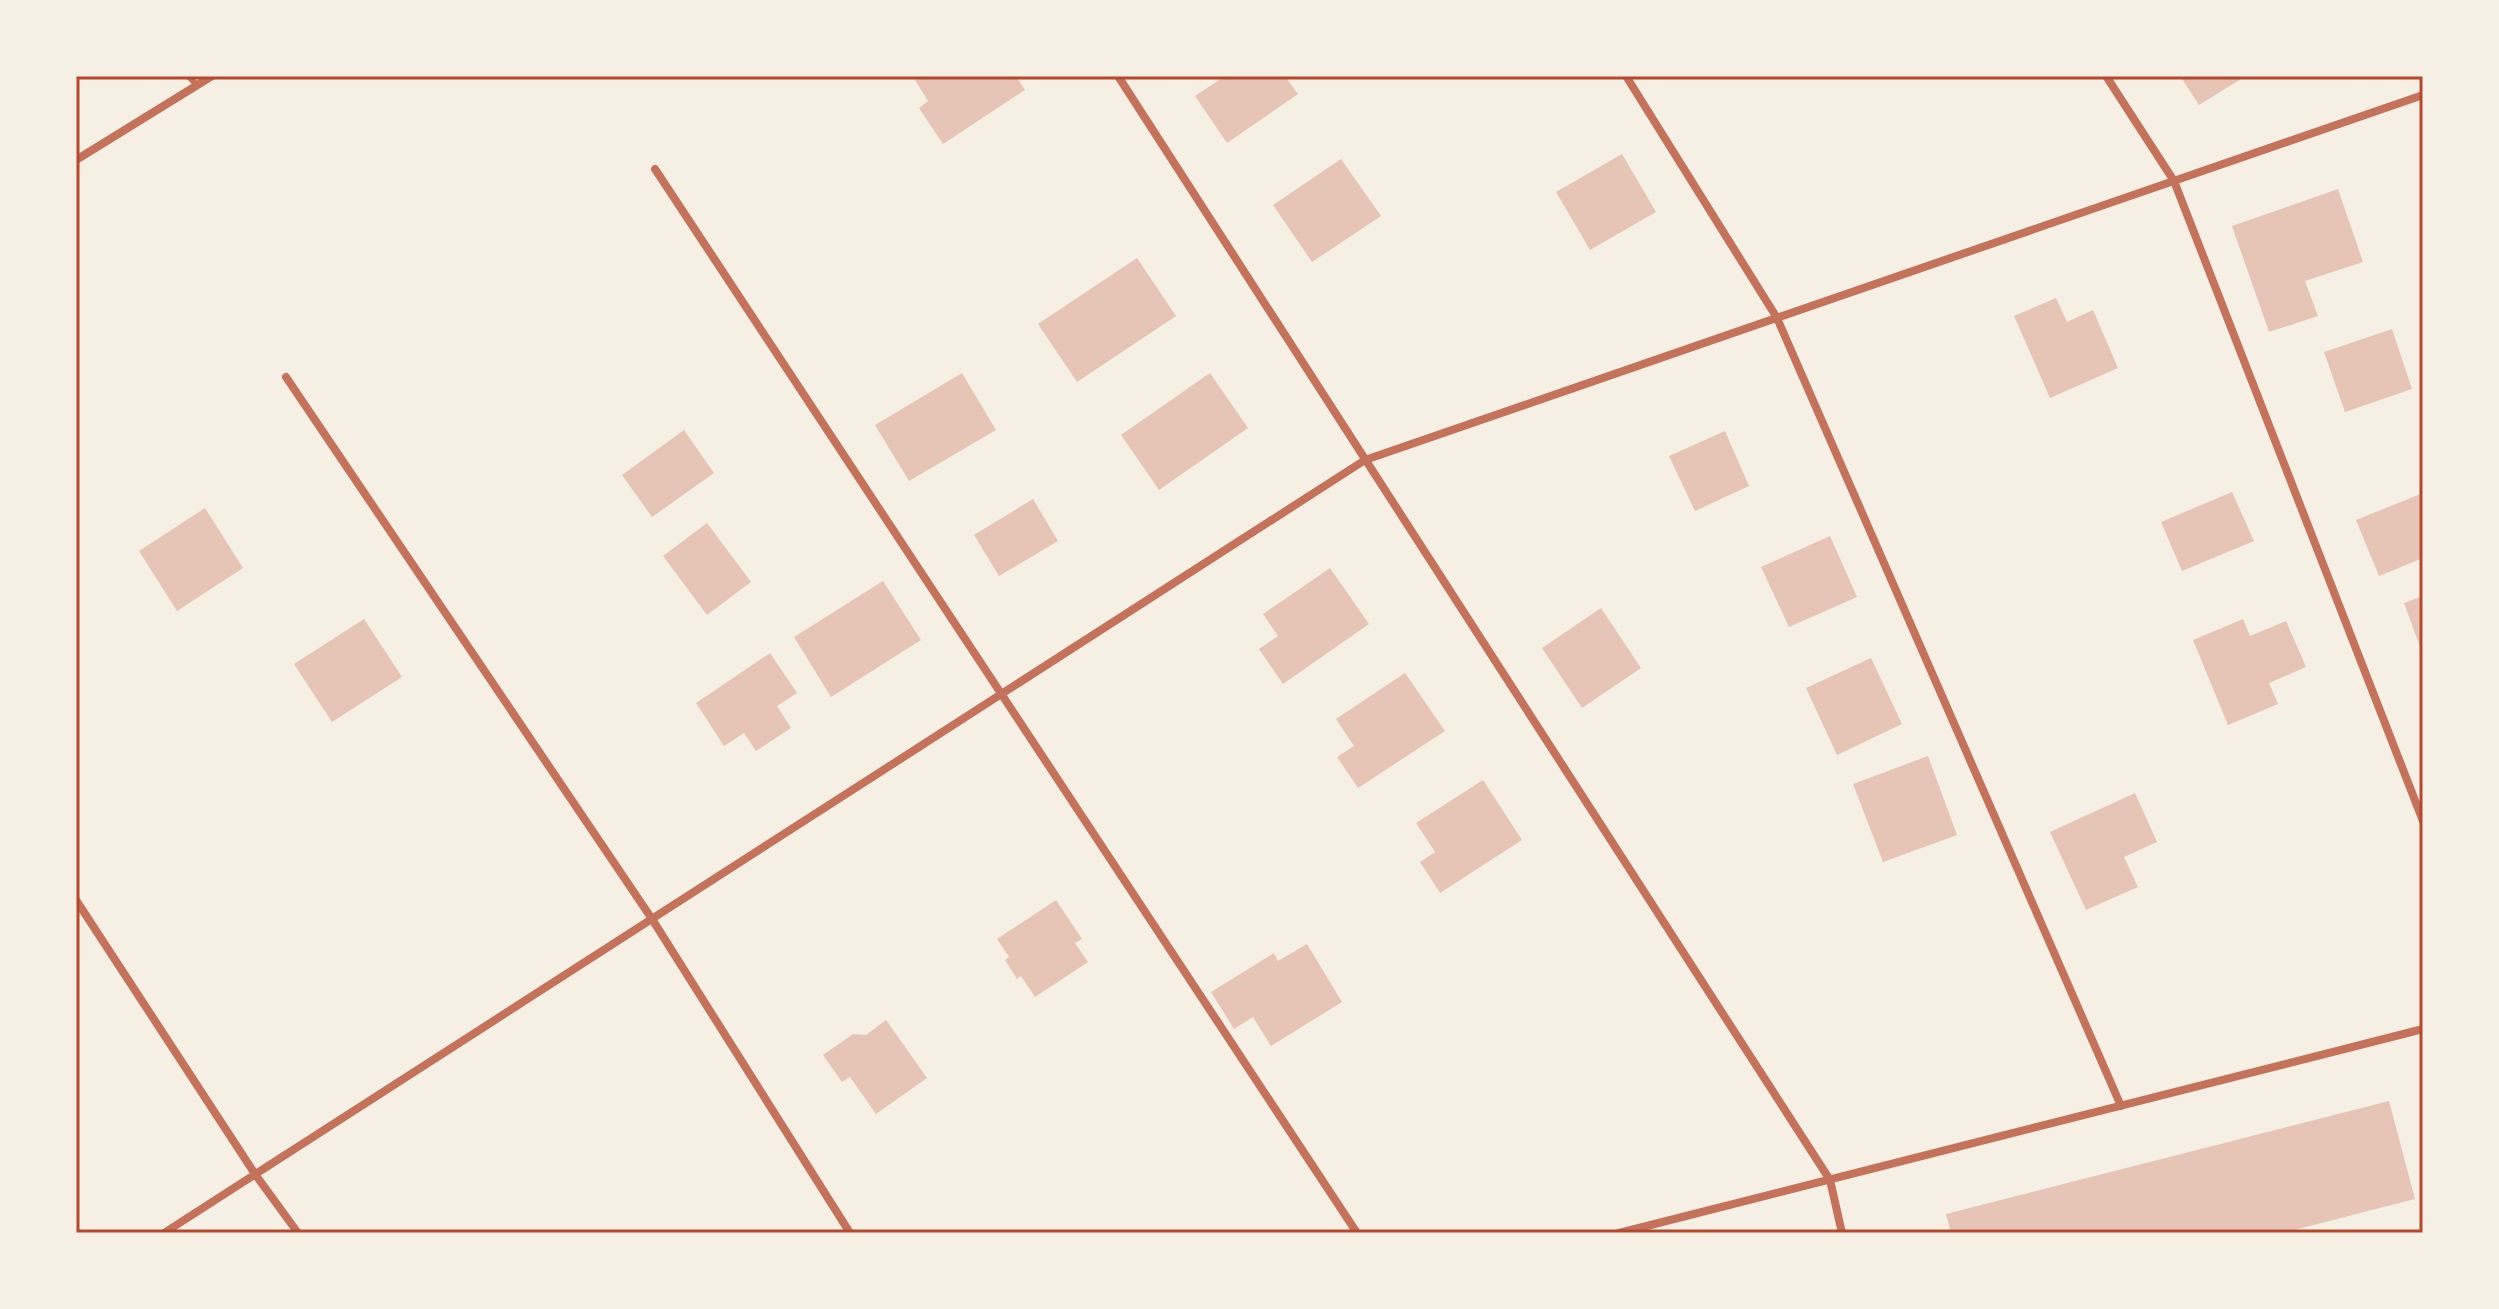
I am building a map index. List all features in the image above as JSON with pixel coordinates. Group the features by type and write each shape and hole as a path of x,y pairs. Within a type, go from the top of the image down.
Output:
{"street":[{"path":"76,160 212,76"},
{"path":"1118,76 1830,1180 1842,1233"},
{"path":"1626,76 1777,318 2121,1106"},
{"path":"2106,76 2174,181 2423,821"},
{"path":"164,1233 1365,460 2423,95"},
{"path":"655,169 1357,1233"},
{"path":"286,377 652,919 850,1233"},
{"path":"76,900 255,1174 298,1233"},
{"path":"1619,1233 2423,1029"}],"lane":[{"path":"188,76 197,85"}],"building":[{"path":"922,76 1016,76 1025,90 943,144 919,108 928,101 915,80"},
{"path":"1225,76 1285,76 1298,94 1227,143 1195,96"},
{"path":"2180,76 2246,76 2199,105"},
{"path":"1622,154 1656,212 1590,250 1556,192"},
{"path":"1341,159 1381,216 1312,262 1273,205"},
{"path":"2338,189 2363,262 2305,281 2318,316 2269,332 2232,226"},
{"path":"1137,258 1176,316 1077,382 1038,324"},
{"path":"2056,298 2067,322 2093,310 2118,368 2050,398 2014,316"},
{"path":"2392,329 2412,389 2345,412 2324,352"},
{"path":"962,373 996,430 909,481 875,425"},
{"path":"1210,373 1248,428 1159,490 1121,435"},
{"path":"684,430 714,473 652,517 622,475"},
{"path":"1725,431 1749,486 1695,511 1669,456"},
{"path":"2232,492 2254,541 2182,571 2161,522"},
{"path":"2423,493 2423,558 2379,576 2356,520"},
{"path":"1033,499 1058,541 999,576 974,535"},
{"path":"205,508 243,568 177,611 139,551"},
{"path":"707,523 751,582 707,615 663,556"},
{"path":"1830,536 1857,597 1789,627 1761,567"},
{"path":"1330,568 1369,624 1283,684 1259,649 1278,636 1263,614"},
{"path":"883,581 921,640 831,697 794,637"},
{"path":"2423,596 2423,655 2404,603"},
{"path":"1601,608 1641,668 1582,708 1542,648"},
{"path":"364,619 402,677 332,722 294,664"},
{"path":"2243,619 2250,636 2286,621 2306,667 2269,683 2278,704 2228,725 2193,640"},
{"path":"770,653 797,693 777,706 791,728 756,751 744,733 724,746 696,703"},
{"path":"1871,658 1902,724 1837,755 1806,688"},
{"path":"1405,673 1445,731 1358,788 1337,757 1354,746 1336,719"},
{"path":"1928,756 1957,835 1883,862 1853,784"},
{"path":"1483,780 1522,840 1440,893 1420,862 1435,852 1416,823"},
{"path":"2135,793 2157,842 2124,857 2138,887 2086,910 2050,832"},
{"path":"1056,900 1082,939 1075,943 1088,962 1035,997 1021,976 1017,979 1005,960 1009,957 997,939"},
{"path":"1307,944 1342,1002 1271,1046 1253,1017 1234,1029 1211,992 1274,953 1278,961"},
{"path":"886,1020 927,1078 876,1114 850,1077 842,1082 823,1055 853,1034 866,1035"},
{"path":"2389,1101 2415,1199 2282,1233 1951,1233 1946,1214"}]}
